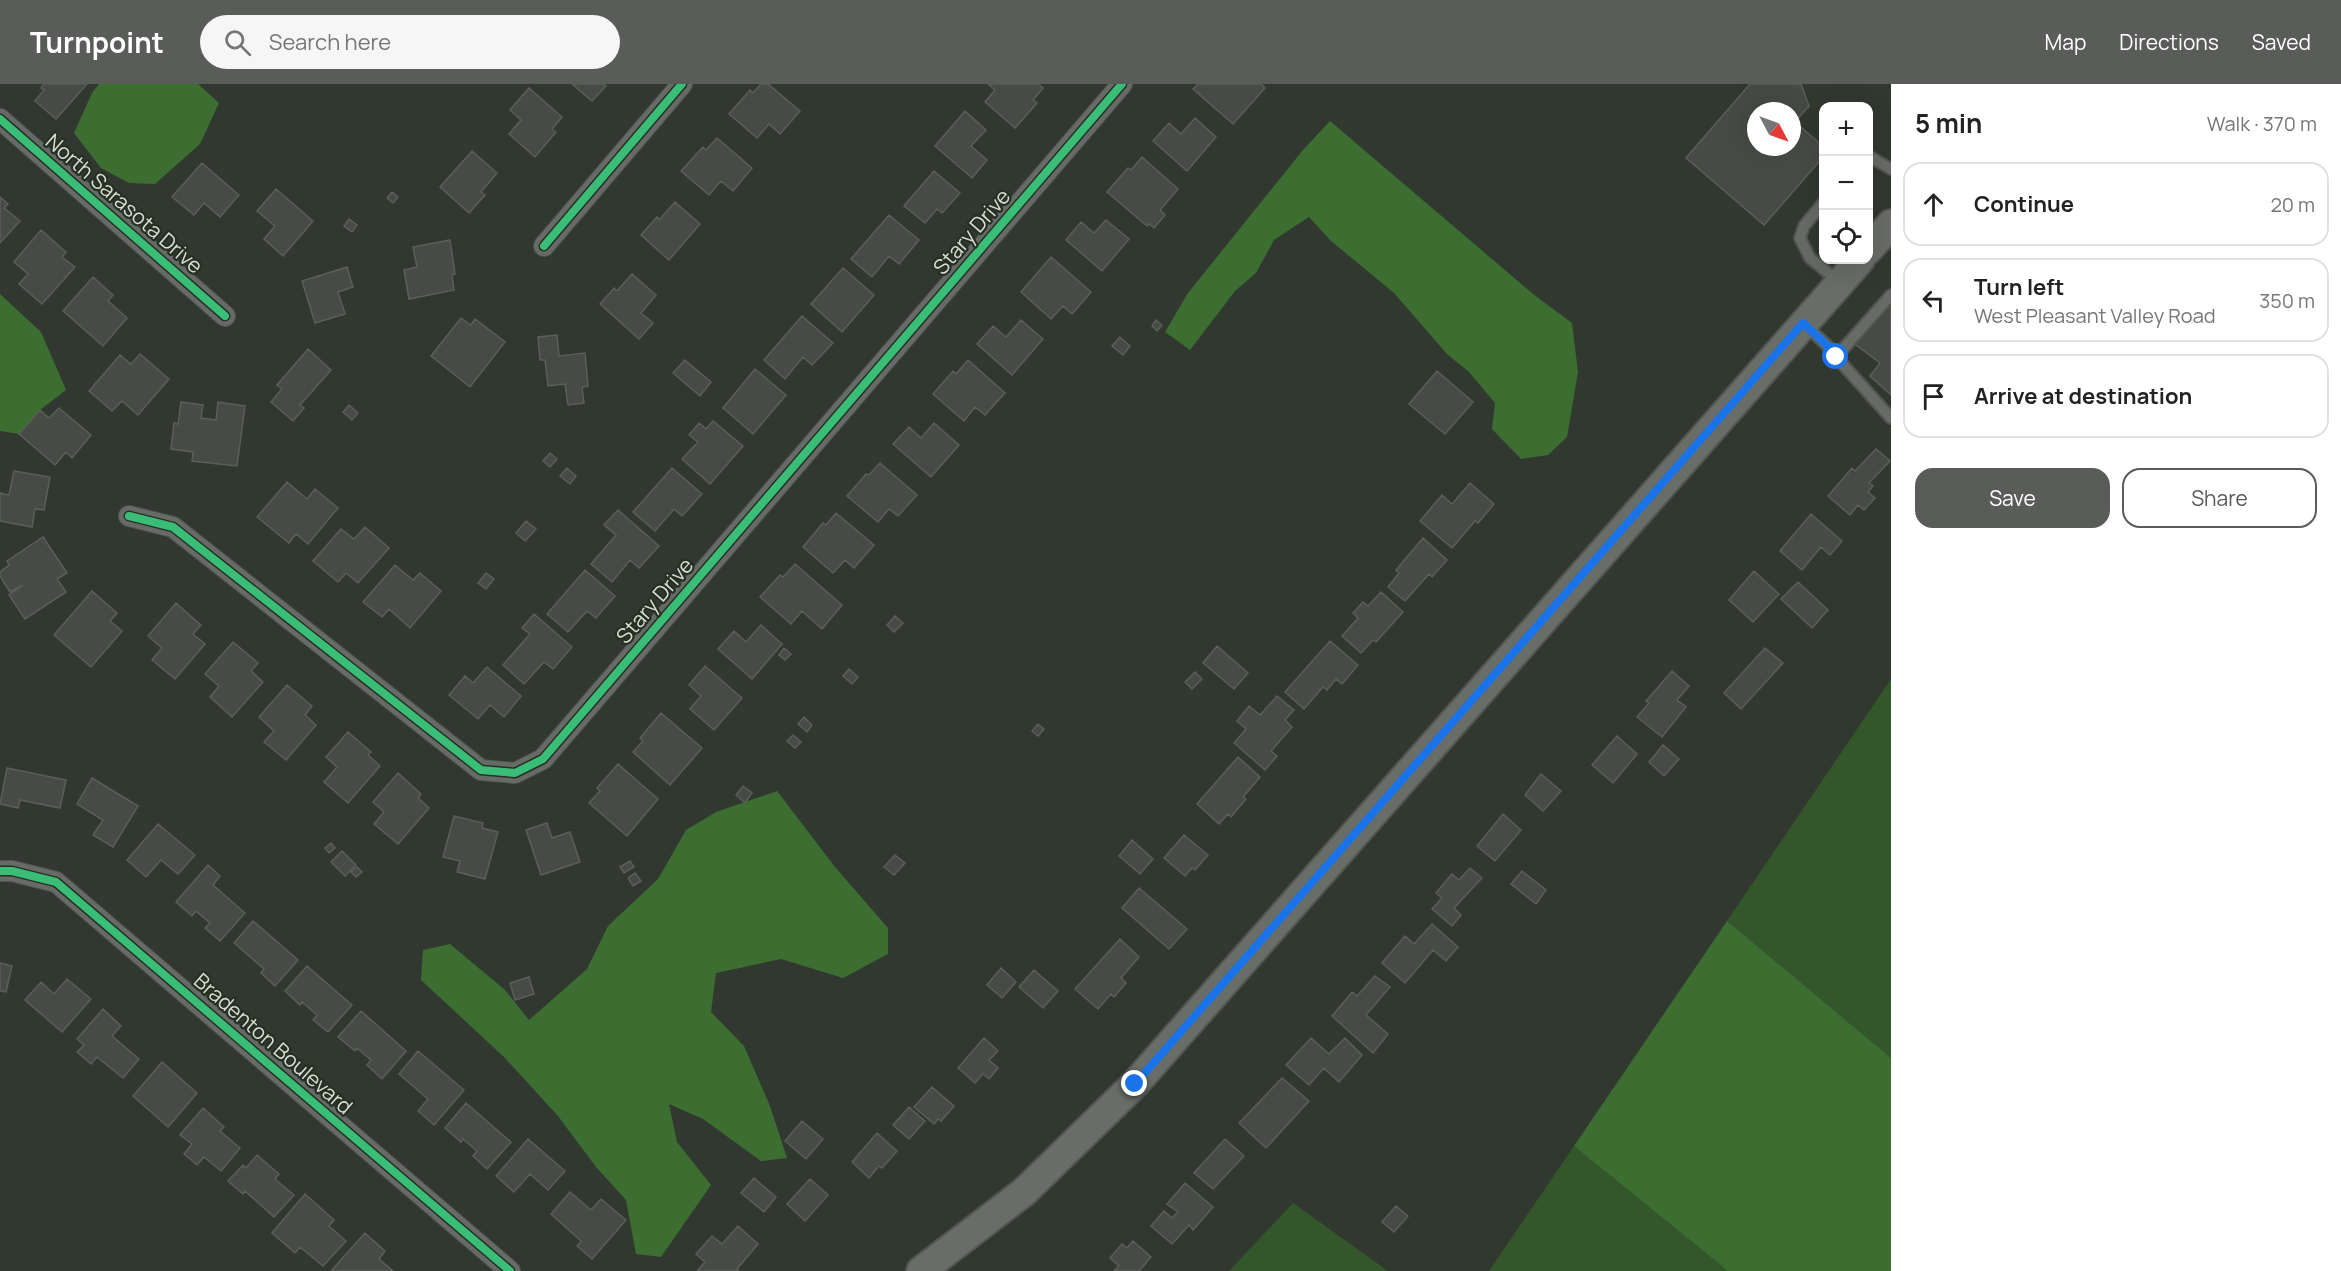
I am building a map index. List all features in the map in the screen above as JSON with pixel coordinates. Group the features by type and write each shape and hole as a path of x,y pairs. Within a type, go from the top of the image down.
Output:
{"main road":[{"path":"1873,244 1891,224"},
{"path":"921,1271 1024,1192 1135,1084 1857,264"}],"street":[{"path":"544,246 682,84"},
{"name":"Stary Drive","path":"129,516 173,527 481,770 515,773 543,759 1122,84"},
{"name":"North Sarasota Drive","path":"0,119 225,316"},
{"name":"Bradenton Boulevard","path":"0,871 56,882 510,1271"}],"lane":[{"path":"1873,159 1891,169"},
{"path":"1819,208 1804,226 1800,238 1810,258 1840,283"},
{"path":"1836,357 1891,295"},
{"path":"1803,323 1831,349 1891,418"}],"green space":[{"path":"99,84 198,84 219,103 200,144 155,184 129,183 101,168 74,133 92,93"},
{"path":"1330,121 1533,294 1572,323 1578,372 1567,437 1548,455 1521,459 1492,429 1495,403 1469,372 1447,354 1394,293 1331,241 1309,217 1274,240 1256,273 1235,291 1190,350 1165,332 1188,293 1303,150"},
{"path":"0,294 41,332 66,390 40,410 19,434 0,431"},
{"path":"1891,679 1891,1058 1727,921"},
{"path":"777,791 835,867 888,928 888,954 843,978 781,959 716,973 711,1012 744,1046 770,1106 787,1158 761,1161 703,1119 669,1104 677,1142 711,1185 661,1257 636,1254 626,1200 596,1167 558,1116 504,1057 421,980 423,950 450,944 505,990 529,1020 587,969 608,926 658,879 686,830 716,812"},
{"path":"1727,921 1891,1058 1891,1271 1728,1271 1574,1146"},
{"path":"1574,1146 1728,1271 1489,1271"},
{"path":"1293,1203 1388,1271 1229,1271"}],"building":[{"path":"44,84 87,84 56,119 35,101 44,90 41,88"},
{"path":"572,84 603,84 606,86 592,101"},
{"path":"761,84 768,84 800,111 780,134 769,124 757,138 729,114 750,90 753,93"},
{"path":"988,84 1038,84 1043,88 1033,100 1037,103 1015,128 985,102 995,90"},
{"path":"1198,84 1261,84 1265,88 1233,124 1193,89"},
{"path":"1750,84 1801,84 1809,106 1801,115 1801,102 1747,102 1747,156 1801,156 1801,127 1819,143 1819,162 1764,225 1686,158"},
{"path":"529,88 562,117 552,129 556,132 535,157 509,134 521,120 510,110"},
{"path":"965,111 986,130 971,146 987,160 972,178 935,146"},
{"path":"1195,118 1216,137 1187,171 1153,141 1169,123 1181,134"},
{"path":"717,138 752,168 733,191 721,181 709,195 681,171 703,147 706,150"},
{"path":"472,151 497,173 481,192 485,195 469,213 440,187"},
{"path":"1142,157 1178,189 1160,210 1165,215 1154,228 1149,224 1147,226 1107,192 1128,168 1131,170"},
{"path":"202,163 239,195 220,217 204,203 194,215 172,197"},
{"path":"934,171 960,193 942,213 937,209 925,223 904,206"},
{"path":"276,189 313,221 283,256 264,239 275,226 257,211"},
{"path":"392,192 398,197 393,203 387,198"},
{"path":"0,197 8,204 4,208 20,221 0,243"},
{"path":"675,202 700,224 669,260 641,235"},
{"path":"889,215 919,240 899,264 889,256 872,277 851,259"},
{"path":"349,219 357,225 352,232 344,226"},
{"path":"1106,220 1129,239 1102,271 1066,240 1081,222 1094,233"},
{"path":"41,230 66,252 62,257 75,267 42,304 19,284 28,274 14,262"},
{"path":"450,240 455,274 452,275 454,290 409,299 404,270 417,267 413,247"},
{"path":"1051,257 1091,292 1072,314 1063,306 1051,319 1021,292"},
{"path":"347,267 353,287 338,292 345,314 315,323 302,281"},
{"path":"843,268 874,295 842,332 811,304"},
{"path":"632,274 656,295 641,313 653,323 639,339 600,304 614,288 617,291"},
{"path":"93,277 113,295 108,301 127,318 103,346 63,311"},
{"path":"1891,294 1891,395 1870,376 1880,363 1848,339"},
{"path":"802,316 833,343 812,365 803,357 785,379 764,360"},
{"path":"461,318 471,325 475,319 505,342 470,387 431,356"},
{"path":"1021,320 1043,339 1012,375 977,344 993,326 1006,337"},
{"path":"1156,320 1162,325 1157,331 1152,326"},
{"path":"557,335 559,356 585,353 588,386 582,387 584,403 568,405 565,384 548,386 545,360 540,360 538,337"},
{"path":"1120,337 1130,346 1123,355 1112,346"},
{"path":"308,349 331,370 300,405 304,408 293,421 271,402 282,389 277,385"},
{"path":"140,354 169,379 138,415 122,401 112,411 89,391 120,355 131,364"},
{"path":"685,360 711,382 700,396 673,373"},
{"path":"968,360 1005,393 985,415 975,407 964,421 933,394 953,371 956,374"},
{"path":"755,369 786,395 753,434 723,408"},
{"path":"1437,371 1473,402 1445,434 1409,404"},
{"path":"181,402 203,405 201,418 216,420 218,402 245,406 237,466 192,461 193,452 171,449 174,423 178,424"},
{"path":"349,405 358,413 352,420 343,412"},
{"path":"59,408 91,435 72,458 66,452 55,465 19,434 40,410 49,418"},
{"path":"713,421 743,446 710,484 682,459 698,442 689,435 699,423 706,429"},
{"path":"934,423 959,445 931,477 893,444 909,427 921,438"},
{"path":"1876,449 1890,461 1869,483 1873,486 1868,492 1875,498 1864,510 1858,505 1850,515 1828,496 1852,468 1855,471"},
{"path":"550,453 557,459 550,467 543,461"},
{"path":"880,463 917,495 898,516 889,509 878,522 847,496 866,474 869,475"},
{"path":"567,468 576,476 570,484 560,476"},
{"path":"672,468 702,494 682,516 674,509 655,531 633,512"},
{"path":"14,471 50,477 44,510 35,509 32,527 0,521 0,493 9,495"},
{"path":"287,482 307,499 315,489 338,508 308,544 296,534 289,543 257,517"},
{"path":"1470,483 1494,504 1478,523 1475,521 1452,548 1420,521 1442,495 1452,504"},
{"path":"618,510 659,546 639,568 630,560 612,582 591,564 616,535 604,525"},
{"path":"836,513 874,545 854,568 845,560 833,573 803,547 823,523 826,525"},
{"path":"1811,514 1842,541 1830,555 1821,547 1802,570 1780,551"},
{"path":"526,521 536,529 525,541 516,533"},
{"path":"365,527 389,548 358,583 346,573 338,582 313,561 341,529 354,539"},
{"path":"43,537 67,573 57,579 66,592 25,619 9,595 23,585 10,592 0,572 9,565 7,561"},
{"path":"1423,538 1447,560 1432,577 1429,574 1405,601 1388,587 1399,573 1396,570"},
{"path":"795,564 842,605 822,629 802,611 791,624 760,597 780,575 783,577"},
{"path":"395,565 413,580 420,573 441,591 410,628 389,609 382,617 363,602"},
{"path":"585,570 615,596 596,618 587,611 568,632 547,614"},
{"path":"1754,571 1779,594 1753,622 1729,600"},
{"path":"486,573 494,579 486,589 478,583"},
{"path":"1798,582 1828,610 1812,628 1781,599"},
{"path":"92,591 117,613 110,621 122,631 91,667 54,635"},
{"path":"1381,592 1403,612 1376,642 1373,640 1361,653 1342,636 1358,618 1353,613 1363,602 1368,606"},
{"path":"176,603 201,625 193,634 205,644 175,679 152,660 162,648 148,636"},
{"path":"534,614 572,647 553,669 544,662 524,684 503,665 530,634 522,628"},
{"path":"895,616 903,623 894,632 887,625"},
{"path":"761,625 782,644 752,679 718,649 734,631 746,642"},
{"path":"1330,641 1358,665 1342,684 1336,679 1327,690 1323,687 1304,709 1285,692"},
{"path":"233,642 258,663 251,671 263,682 232,717 210,697 219,686 205,674"},
{"path":"1217,646 1248,673 1234,689 1203,663"},
{"path":"784,648 791,654 785,660 779,655"},
{"path":"1765,648 1783,663 1741,709 1724,693"},
{"path":"705,666 742,698 714,730 690,709 701,696 689,685"},
{"path":"487,667 521,696 504,717 490,705 478,719 449,695 465,676 473,683"},
{"path":"849,669 858,677 852,684 843,676"},
{"path":"1672,671 1689,686 1677,700 1686,707 1662,737 1637,717 1649,703 1646,701"},
{"path":"1195,672 1202,679 1192,689 1185,682"},
{"path":"287,685 312,706 305,715 316,725 286,760 264,742 274,731 259,717"},
{"path":"1277,696 1294,710 1285,720 1292,727 1271,751 1277,756 1265,770 1234,743 1246,729 1237,721 1249,706 1260,715"},
{"path":"661,713 702,748 670,785 633,752 643,741 640,738"},
{"path":"804,717 812,725 807,732 798,724"},
{"path":"1038,724 1044,729 1038,736 1032,731"},
{"path":"348,732 371,752 368,755 380,766 348,803 324,782 337,767 326,757"},
{"path":"793,735 801,742 795,748 787,741"},
{"path":"1617,736 1637,754 1613,783 1592,765"},
{"path":"1663,745 1679,759 1664,776 1649,762"},
{"path":"1238,757 1260,777 1243,797 1246,799 1231,817 1228,814 1219,824 1197,804"},
{"path":"618,764 658,799 627,836 589,803 600,791 597,788"},
{"path":"7,768 66,780 60,808 20,800 18,808 0,804"},
{"path":"398,773 421,794 418,798 429,808 398,844 374,824 384,812 373,802"},
{"path":"1541,774 1561,791 1543,811 1525,795"},
{"path":"92,778 138,806 113,847 93,835 103,820 77,804"},
{"path":"743,786 752,793 745,803 736,795"},
{"path":"1503,814 1521,830 1495,861 1477,846"},
{"path":"454,816 483,823 482,828 498,832 485,879 457,872 460,861 443,857"},
{"path":"547,823 552,838 570,832 580,862 541,875 526,830"},
{"path":"158,824 195,855 178,874 161,860 146,877 127,860"},
{"path":"1184,835 1208,855 1195,870 1192,868 1185,876 1164,858"},
{"path":"1132,840 1153,859 1140,874 1119,856"},
{"path":"331,843 335,848 329,853 325,848"},
{"path":"342,851 356,865 345,876 331,862"},
{"path":"895,855 905,863 894,875 884,867"},
{"path":"630,861 634,867 624,873 620,867"},
{"path":"208,865 220,876 213,885 245,913 220,941 205,928 210,923 196,911 192,916 176,902"},
{"path":"357,867 362,872 356,877 351,872"},
{"path":"1470,868 1482,878 1454,908 1461,915 1452,926 1432,909 1442,898 1436,893 1452,874 1459,880"},
{"path":"1522,871 1546,890 1536,904 1511,884"},
{"path":"635,873 641,881 633,886 628,878"},
{"path":"1139,888 1187,929 1169,949 1122,908"},
{"path":"253,921 298,960 275,986 261,973 264,969 234,943"},
{"path":"1432,924 1458,947 1446,961 1433,950 1405,983 1382,963 1405,936 1414,944"},
{"path":"1120,939 1139,957 1121,978 1126,983 1114,997 1111,994 1098,1009 1075,989"},
{"path":"0,963 12,966 6,992 0,991"},
{"path":"307,966 352,1005 328,1032 313,1020 317,1015 302,1002 300,1005 285,991"},
{"path":"1001,968 1016,982 1002,998 987,985"},
{"path":"1034,970 1058,991 1043,1008 1019,987"},
{"path":"1375,976 1390,987 1366,1015 1388,1034 1373,1053 1332,1016 1352,992 1357,996"},
{"path":"529,977 534,994 515,1000 510,983"},
{"path":"67,979 91,999 62,1032 25,1000 41,982 54,994"},
{"path":"103,1009 121,1026 112,1036 139,1059 123,1078 97,1057 91,1064 77,1052 84,1045 77,1039"},
{"path":"361,1011 406,1051 382,1079 367,1065 371,1060 357,1048 355,1051 338,1037"},
{"path":"984,1038 998,1051 989,1060 998,1068 989,1079 983,1074 975,1083 958,1068"},
{"path":"1311,1038 1329,1054 1345,1038 1362,1055 1339,1082 1324,1068 1309,1085 1286,1065"},
{"path":"418,1051 464,1090 434,1125 418,1111 428,1099 399,1074"},
{"path":"162,1062 197,1093 168,1127 133,1096"},
{"path":"1282,1078 1309,1101 1266,1148 1239,1123"},
{"path":"932,1087 954,1106 941,1121 938,1119 934,1124 914,1107"},
{"path":"466,1103 511,1142 487,1169 473,1156 477,1151 463,1139 461,1142 445,1128"},
{"path":"909,1107 925,1121 909,1139 893,1125"},
{"path":"203,1108 224,1127 220,1131 240,1148 221,1171 204,1157 197,1165 184,1154 192,1144 180,1135"},
{"path":"802,1121 823,1139 806,1159 785,1141"},
{"path":"877,1133 897,1151 882,1168 879,1166 869,1178 852,1162"},
{"path":"528,1139 565,1171 548,1190 530,1174 514,1192 496,1176"},
{"path":"1225,1139 1244,1156 1213,1189 1194,1173"},
{"path":"257,1155 279,1174 275,1179 294,1195 274,1217 245,1191 243,1194 228,1181 243,1165 246,1168"},
{"path":"754,1178 776,1197 764,1212 741,1193"},
{"path":"810,1179 828,1195 805,1221 787,1204"},
{"path":"1185,1183 1213,1207 1193,1230 1189,1225 1172,1244 1151,1226 1164,1211 1172,1218 1178,1212 1167,1204"},
{"path":"570,1192 591,1210 601,1199 626,1220 592,1259 577,1246 581,1241 551,1214"},
{"path":"305,1194 334,1220 329,1226 346,1241 323,1266 300,1247 295,1253 272,1233"},
{"path":"1396,1206 1408,1216 1394,1232 1382,1222"},
{"path":"738,1226 758,1244 737,1269 739,1271 697,1271 705,1262 696,1254 712,1236 722,1244"},
{"path":"365,1233 385,1251 379,1259 393,1271 331,1271"},
{"path":"1133,1241 1151,1257 1139,1271 1114,1271 1119,1266 1110,1258 1122,1244 1127,1248"}],"cycle path":[{"path":"544,246 682,84"},
{"path":"129,516 173,527 481,770 515,773 543,759 1122,84"},
{"path":"0,119 225,316"},
{"path":"0,871 12,871 56,882 510,1271"}],"route":[{"path":"1135,1084 1803,323 1831,349 1836,357"}]}
